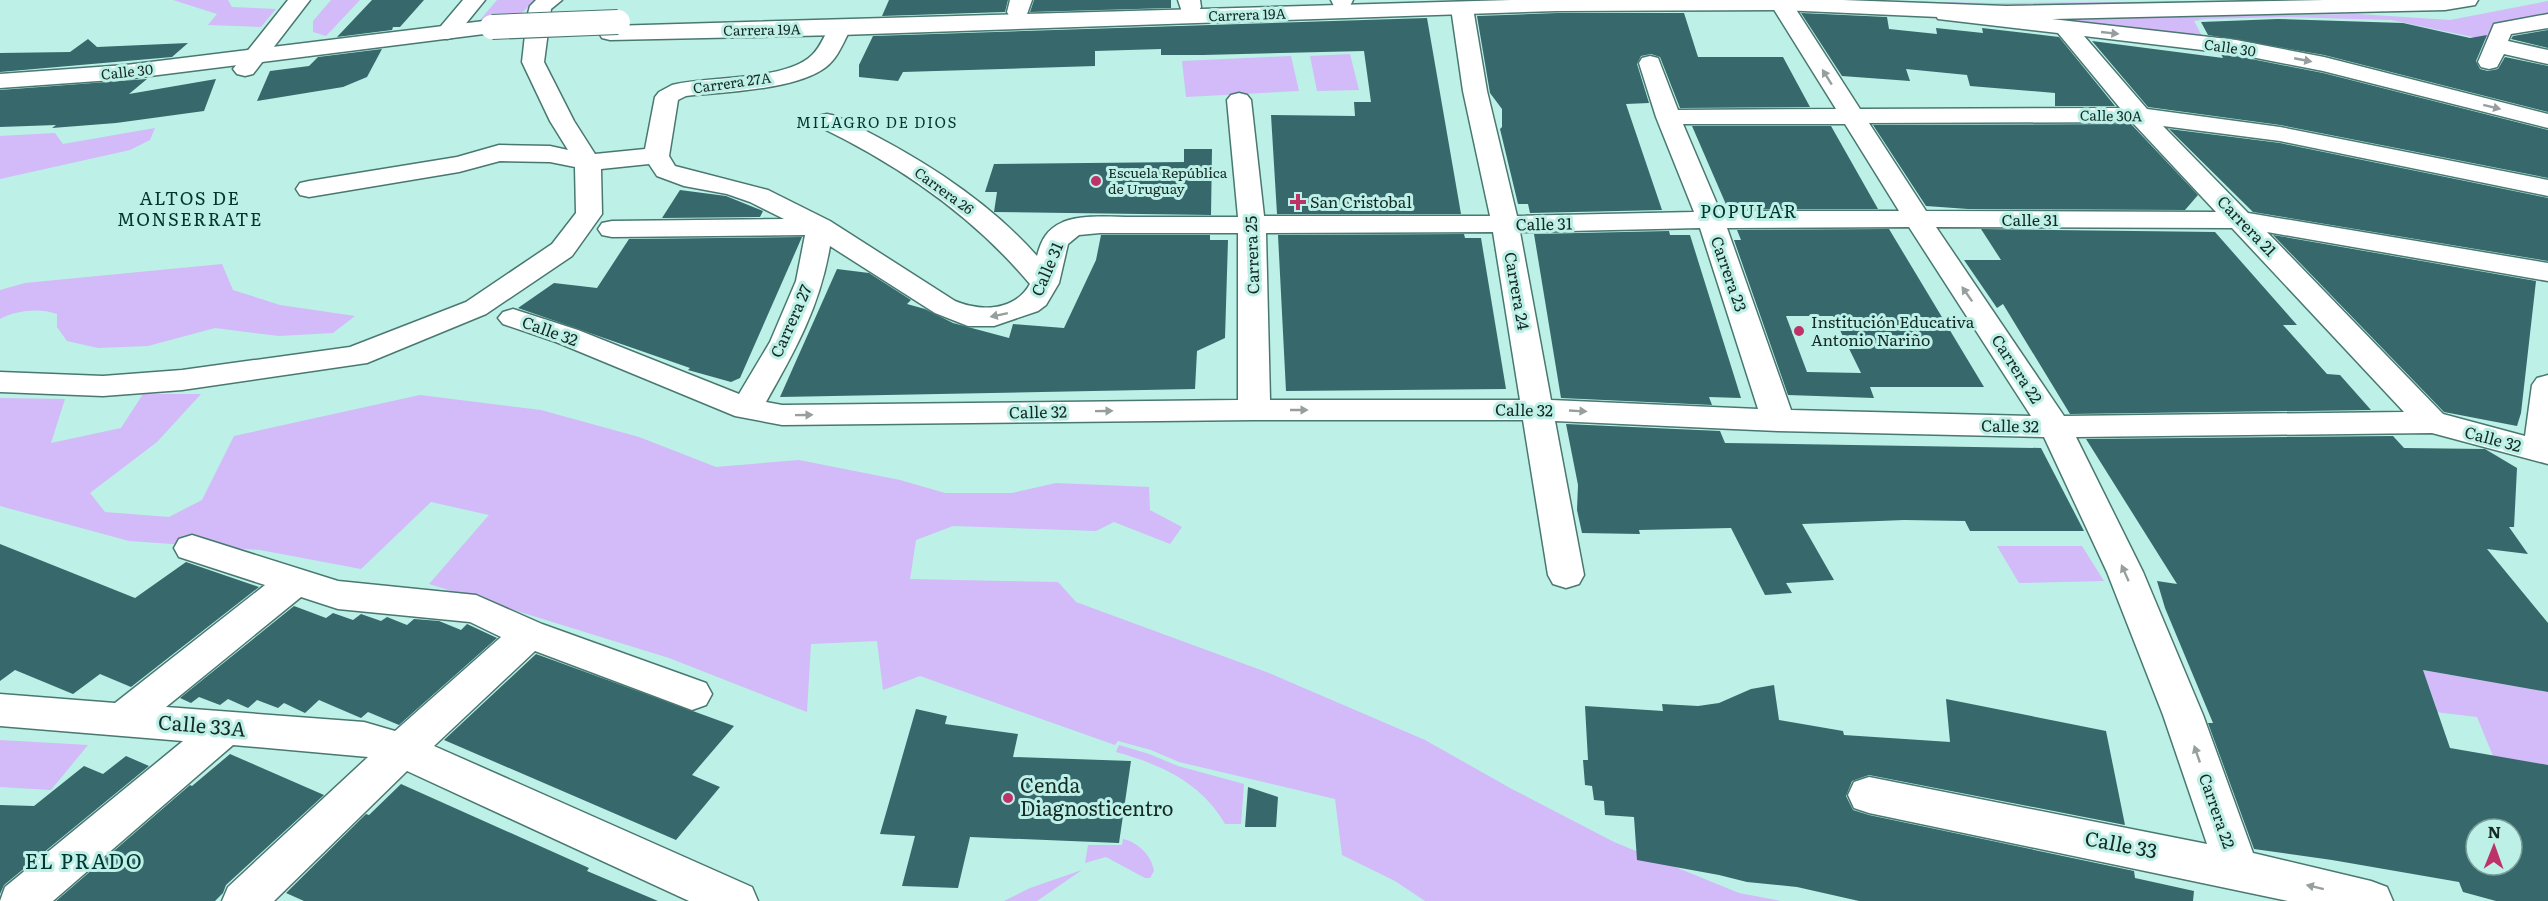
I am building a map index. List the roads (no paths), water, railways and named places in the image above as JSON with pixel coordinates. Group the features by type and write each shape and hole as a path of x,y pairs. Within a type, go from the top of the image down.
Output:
{"street":[{"path":"250,63 299,0"},
{"path":"447,32 474,0"},
{"path":"0,382 103,386 182,380 356,356 476,308 562,250 589,214 588,162 562,121 532,62 541,6 550,0"},
{"name":"Carrera 19A","path":"250,63 447,32 614,27 1019,6 1379,0"},
{"name":"Carrera 19A","path":"614,27 840,28 1461,8 1780,2 2006,13 2445,3 2467,0"},
{"name":"Carrera 22","path":"1780,2 1851,116 1920,220 1950,271 2055,427 2125,572 2183,715 2237,868"},
{"name":"Carrera 24","path":"1461,8 1476,91 1505,224 1566,575"},
{"name":"Calle 30","path":"1906,9 2258,51 2324,64 2548,121"},
{"path":"2548,21 2502,29 2492,53 2548,57"},
{"name":"Carrera 27A","path":"656,156 667,97 680,90 782,76 807,68 825,54 840,28"},
{"name":"Carrera 21","path":"2065,28 2139,115 2432,422"},
{"name":"Carrera 19A","path":"250,63 491,32"},
{"name":"Calle 30","path":"0,81 250,63"},
{"name":"Calle 30","path":"0,93 112,86 250,63"},
{"name":"Carrera 23","path":"1650,63 1668,117 1711,222 1778,420"},
{"name":"Carrera 25","path":"1239,100 1252,226 1254,410"},
{"name":"Calle 30A","path":"1668,117 2139,115 2280,134 2548,188"},
{"name":"Carrera 26","path":"827,121 855,134 907,164 980,217 1026,259 1045,283"},
{"path":"309,189 459,164 499,153 550,154 588,162 656,156 666,171 693,180 732,187 759,195 820,227"},
{"name":"Calle 31","path":"820,227 945,307 968,317 994,317 1028,305 1036,299 1045,283 1055,240 1072,228 1100,225 2241,220 2548,272"},
{"path":"612,229 820,227"},
{"name":"Carrera 27","path":"746,409 786,342 810,281 820,227"},
{"name":"Calle 32","path":"513,318 567,336 746,409 782,416 1254,410 1539,410 1778,420 2055,427 2432,422 2548,453"},
{"path":"2548,385 2541,438 2548,443"},
{"path":"192,548 338,595 476,609 530,634 692,694"},
{"path":"122,720 294,582"},
{"path":"244,901 402,750 530,634"},
{"name":"Calle 33A","path":"0,710 364,739 402,750 736,901"},
{"path":"21,901 200,751 224,728"},
{"name":"Calle 33","path":"1869,795 2237,868 2372,901"}],"place":[{"name":"Escuela República de Uruguay","path":"1096,181"},
{"name":"San Cristobal","path":"1298,202"},
{"name":"Institución Educativa Antonio Nariño","path":"1799,331"},
{"name":"Cenda Diagnosticentro","path":"1008,798"}],"district":[{"name":"MILAGRO DE DIOS","path":"877,123"},
{"name":"ALTOS DE MONSERRATE","path":"190,209"},
{"name":"POPULAR","path":"1749,212"},
{"name":"EL PRADO","path":"84,862"}]}
